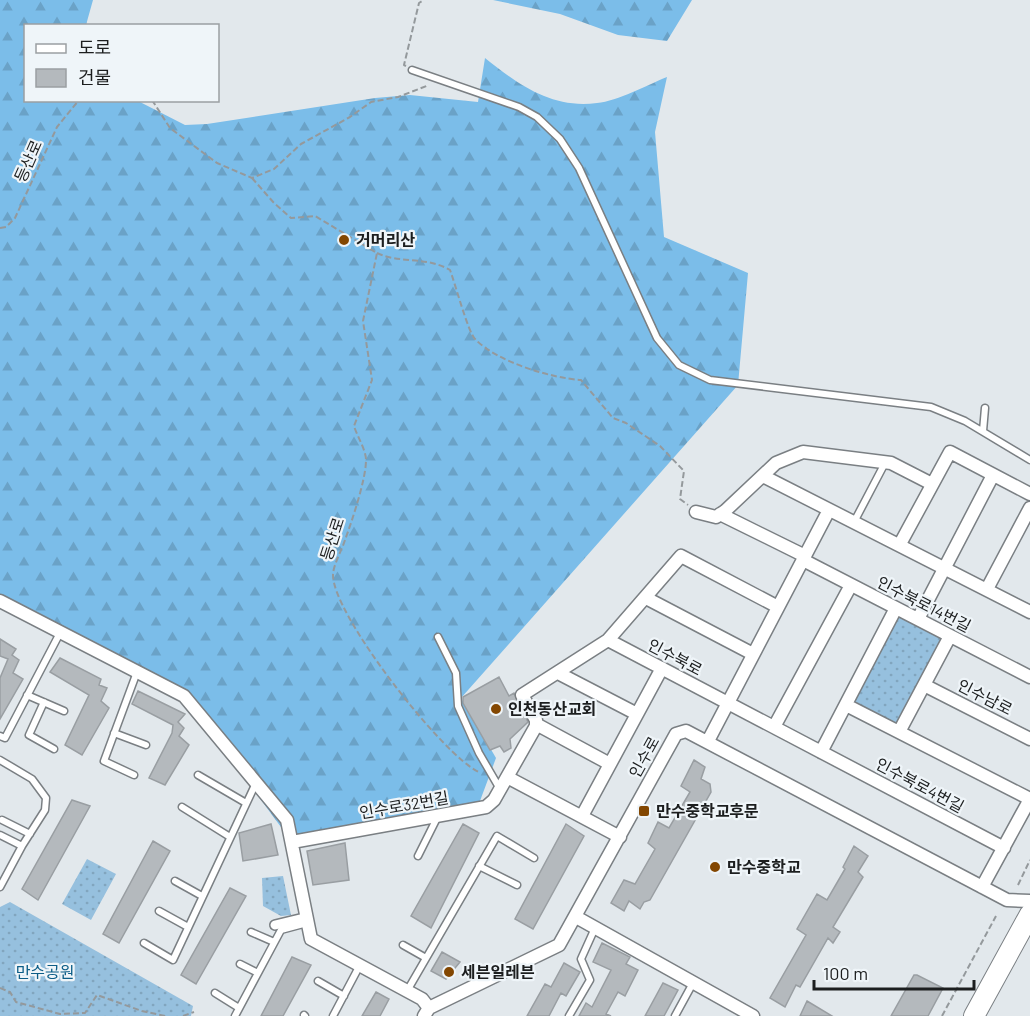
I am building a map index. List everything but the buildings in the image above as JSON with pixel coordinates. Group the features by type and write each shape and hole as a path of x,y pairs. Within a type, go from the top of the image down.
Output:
{"main road":[{"path":"974,1016 1030,914"}],"street":[{"path":"720,514 786,457 803,452 885,462 932,484"},
{"path":"900,544 950,452 1030,494"},
{"path":"918,619 993,475"},
{"path":"763,476 1030,612"},
{"path":"987,589 1030,508"},
{"path":"708,741 829,510"},
{"path":"696,512 704,515 720,514 804,558"},
{"path":"610,764 536,724 522,695 608,640 681,556 778,607"},
{"name":"인수북로14번길","path":"804,558 851,585 1030,677"},
{"path":"774,728 851,585"},
{"path":"646,598 753,654"},
{"path":"0,601 184,696 284,815 292,842 311,939 422,999 426,1012"},
{"path":"821,752 896,608"},
{"path":"899,732 950,636"},
{"name":"인수북로","path":"608,640 728,703"},
{"path":"582,816 662,668"},
{"path":"558,673 637,714"},
{"name":"인수남로","path":"924,685 1030,739"},
{"name":"인수북로4번길","path":"728,703 1004,848"},
{"path":"846,705 1030,799 982,887"},
{"name":"인수로32번길","path":"292,842 486,807 497,784 507,777 536,724"},
{"name":"인수로","path":"426,1012 560,945 676,734 686,731 1007,900 1030,902"},
{"path":"507,777 620,837"},
{"path":"576,917 753,1016"},
{"path":"275,925 306,920"}],"lane":[{"path":"412,70 519,107 537,117 560,139 579,168 657,338 666,352 693,373 738,385 919,404 948,414 983,431 1030,460"},
{"path":"983,431 985,408"},
{"path":"854,522 885,462"},
{"path":"0,736 5,738 61,631"},
{"path":"438,638 456,673 458,706 497,784"},
{"path":"134,775 104,761 137,671"},
{"path":"27,695 64,711"},
{"path":"44,702 29,735 54,749"},
{"path":"114,733 147,745"},
{"path":"0,760 32,779 46,798 45,810 2,876 0,887"},
{"path":"198,775 246,803"},
{"path":"144,942 173,960 256,782"},
{"path":"182,807 230,837"},
{"path":"418,856 438,816"},
{"path":"2,820 30,834"},
{"path":"0,835 22,846"},
{"path":"407,991 497,836 534,858"},
{"path":"480,866 517,885"},
{"path":"175,881 202,896"},
{"path":"159,911 188,927"},
{"path":"235,1016 281,930 306,920"},
{"path":"569,1016 590,980 581,959 596,928"},
{"path":"251,932 274,942"},
{"path":"403,945 426,958"},
{"path":"240,964 258,973"},
{"path":"333,1016 360,965"},
{"path":"318,981 344,996"},
{"path":"675,1016 694,983"},
{"path":"215,993 239,1008"}],"path":[{"path":"412,70 404,65 419,3 424,0"},
{"path":"252,178 274,169 301,144 371,102 398,98 414,90 447,81"},
{"name":"등산로","path":"0,228 6,227 15,218 57,127 77,102"},
{"path":"153,102 170,128 217,163 252,178 291,218 315,216 392,260 407,258 438,264 450,270 474,339 501,356 555,378 581,380 613,418 626,423 660,446 684,471 680,499 696,512"},
{"name":"등산로","path":"377,253 363,321 372,380 354,426 366,459 350,526 333,575 344,607 369,651 405,700 463,763 497,784"},
{"path":"1017,885 1030,860"},
{"path":"942,1016 996,916"},
{"path":"0,988 10,992 16,1002 60,1014 85,1013 97,995 142,1011 165,1016"},
{"path":"183,1016 194,1012"}],"green space":[{"path":"0,0 93,0 86,24 24,24 24,102 140,102 185,125 207,124 375,98 410,95 478,102 485,58 537,93 551,99 581,104 605,102 667,77 655,132 664,237 748,273 738,385 461,698 496,758 477,809 292,842 190,704 0,600"},
{"path":"493,0 692,0 667,41 618,35 560,14"},
{"path":"896,608 950,636 899,732 846,705"},
{"path":"87,859 116,874 91,920 62,904"},
{"path":"283,876 291,915 281,916 263,906 262,878"},
{"name":"만수공원","path":"10,902 193,1006 191,1016 0,1016 0,907"}],"place":[{"name":"거머리산","path":"344,240"},
{"name":"인천동산교회","path":"496,709"},
{"name":"만수중학교후문","path":"644,811"},
{"name":"만수중학교","path":"715,867"},
{"name":"세븐일레븐","path":"449,972"}]}
